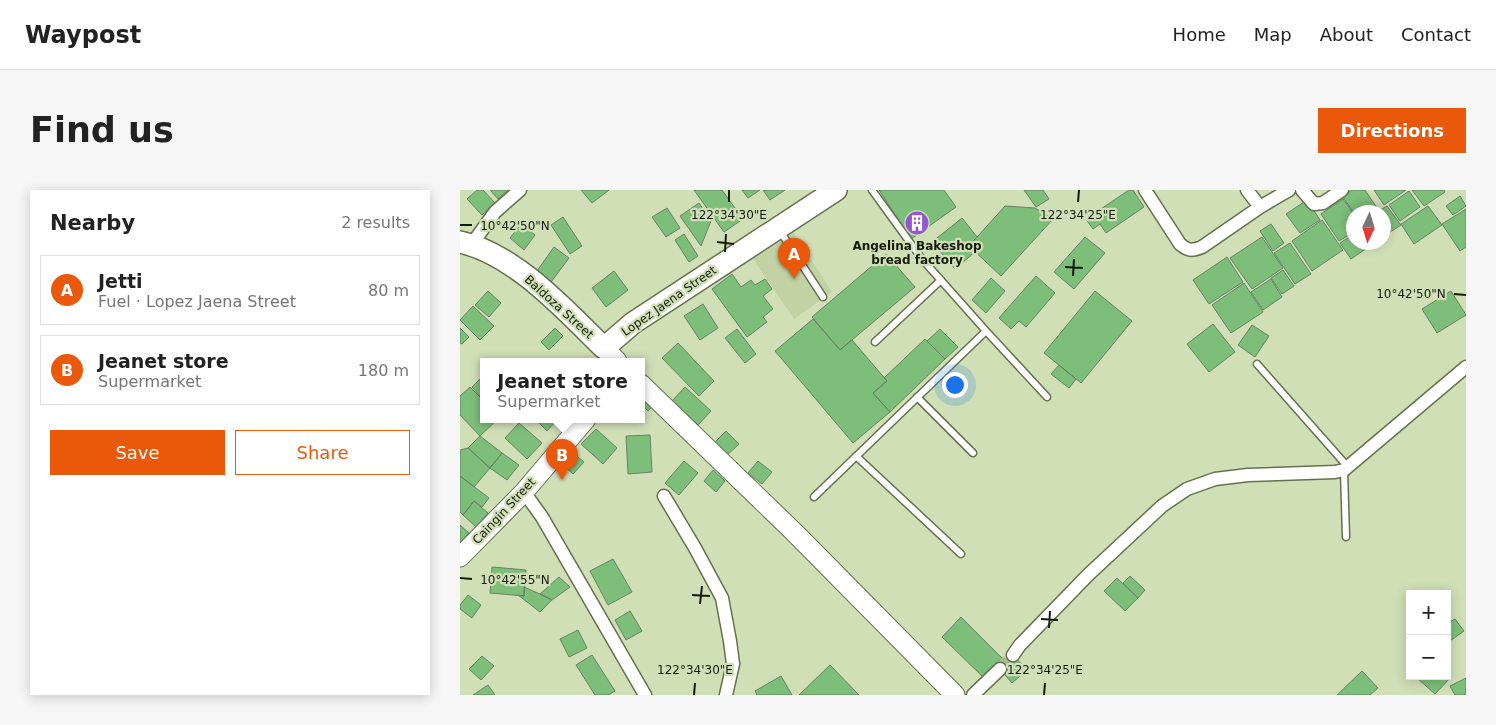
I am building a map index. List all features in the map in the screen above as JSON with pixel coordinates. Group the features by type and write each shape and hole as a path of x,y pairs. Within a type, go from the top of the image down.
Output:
{"main road":[{"name":"Lopez Jaena Street","path":"611,355 633,323 836,190"},
{"name":"Baldoza Street","path":"466,243 508,262 544,290 611,355"}],"street":[{"path":"466,243 495,212 520,190"},
{"path":"1145,190 1180,244 1186,250 1193,251 1289,190"},
{"path":"1247,190 1260,207"},
{"path":"1302,190 1314,204 1322,203 1342,190"},
{"path":"1013,655 1020,645 1088,575 1162,506 1187,489 1215,479 1248,474 1336,472 1346,469 1466,366"},
{"path":"645,388 795,533 955,695"},
{"name":"Caingin Street","path":"460,557 524,492 583,423"},
{"path":"524,492 542,517 645,695"},
{"path":"664,496 722,598 733,664 726,695"},
{"path":"973,695 1000,669"}],"lane":[{"path":"872,190 922,259 1047,397"},
{"path":"778,227 823,297"},
{"path":"875,342 941,280"},
{"path":"814,497 986,331"},
{"path":"1257,364 1346,469 1346,537"},
{"path":"917,397 973,453"},
{"path":"856,456 961,554"}],"shaded area":[{"path":"794,233 832,292 794,319 753,259"}],"building":[{"path":"477,190 483,190 495,203 482,215 467,199"},
{"path":"490,190 508,190 498,199"},
{"path":"581,190 609,190 592,203"},
{"path":"694,190 722,190 743,219 724,232"},
{"path":"742,190 760,190 748,198"},
{"path":"763,190 785,190 770,200"},
{"name":"Angelina Bakeshop bread factory","path":"879,190 944,190 956,207 911,239"},
{"path":"1024,190 1043,190 1049,199 1036,207"},
{"path":"1129,190 1133,190 1144,207 1106,233 1100,224 1093,229 1086,219"},
{"path":"1352,190 1365,190 1375,205 1348,205 1343,197"},
{"path":"1374,190 1406,190 1384,205"},
{"path":"1412,190 1444,190 1445,192 1424,206"},
{"path":"1409,191 1420,207 1400,221 1391,205 1389,205"},
{"path":"1460,196 1466,206 1453,215 1446,206"},
{"path":"1343,199 1347,205 1346,237 1339,241 1321,214"},
{"path":"1307,200 1320,220 1300,233 1286,214"},
{"path":"699,203 711,221 701,246 680,216"},
{"path":"1005,206 1035,208 1053,219 1001,276 969,246"},
{"path":"1428,206 1442,225 1414,244 1401,224"},
{"path":"667,208 680,228 666,237 652,217"},
{"path":"1466,209 1466,247 1460,251 1442,224"},
{"path":"1391,211 1401,225 1391,231"},
{"path":"563,217 582,246 570,254 551,225"},
{"path":"962,218 977,237 969,246 975,252 955,269 932,242"},
{"path":"1322,220 1343,250 1312,271 1292,241"},
{"path":"521,224 535,235 524,250 510,238"},
{"path":"1271,224 1284,243 1273,251 1260,231"},
{"path":"684,234 698,256 689,262 675,240"},
{"path":"1085,237 1105,253 1074,289 1054,272"},
{"path":"1262,237 1283,268 1252,289 1230,258"},
{"path":"1346,239 1346,250 1364,250 1351,259 1340,243"},
{"path":"1290,243 1311,274 1295,284 1274,253"},
{"path":"554,247 569,258 551,282 537,271"},
{"path":"886,254 915,287 840,350 812,317"},
{"path":"1227,257 1243,282 1209,304 1193,280"},
{"path":"1283,270 1294,286 1282,294 1271,278"},
{"path":"614,271 628,290 606,307 592,288"},
{"path":"732,274 741,287 751,280 755,285 765,279 772,289 763,296 773,309 763,317 767,322 747,337 712,289"},
{"path":"1036,276 1055,293 1026,327 1019,321 1011,329 999,318"},
{"path":"991,278 1005,291 986,313 972,300"},
{"path":"1271,279 1282,297 1263,310 1251,292"},
{"path":"1244,283 1263,312 1231,333 1212,305"},
{"path":"488,291 501,303 489,317 475,305"},
{"path":"1095,291 1132,321 1081,383 1044,353"},
{"path":"1451,291 1466,315 1437,333 1422,309"},
{"path":"703,304 718,328 700,340 684,316"},
{"path":"473,306 494,326 480,340 460,320"},
{"path":"813,319 840,350 852,340 887,381 873,393 890,412 853,443 775,351"},
{"path":"1213,324 1235,352 1209,372 1187,344"},
{"path":"1252,325 1269,336 1255,357 1238,345"},
{"path":"460,328 469,337 462,344 460,343"},
{"path":"555,328 563,336 549,350 541,342"},
{"path":"737,329 756,354 745,363 725,338"},
{"path":"940,329 958,347 945,359 927,341"},
{"path":"925,339 945,359 890,412 873,393 887,381 884,378"},
{"path":"678,343 714,381 699,396 662,358"},
{"path":"1059,365 1076,379 1069,388 1051,374"},
{"path":"480,379 480,396 472,387"},
{"path":"470,387 480,397 480,423 494,423 480,436 460,415 460,396"},
{"path":"685,387 711,411 698,425 672,401"},
{"path":"645,396 654,405 648,411 645,408"},
{"path":"519,423 542,443 527,459 505,438"},
{"path":"539,423 554,423 547,431"},
{"path":"596,429 617,448 603,464 581,444"},
{"path":"726,431 739,444 726,456 714,443"},
{"path":"650,435 652,472 628,474 626,436"},
{"path":"480,436 502,453 490,468 468,448"},
{"path":"468,448 490,468 474,487 460,476 460,450"},
{"path":"572,452 584,462 573,474 562,464"},
{"path":"502,453 519,465 507,480 490,468"},
{"path":"684,461 698,473 679,495 665,483"},
{"path":"758,461 772,472 762,484 748,473"},
{"path":"713,470 725,481 716,492 704,481"},
{"path":"460,476 489,498 482,507 474,501 463,515 460,512"},
{"path":"474,501 488,513 476,527 463,515"},
{"path":"460,525 469,533 460,543"},
{"path":"613,559 632,592 608,605 590,571"},
{"path":"492,567 526,570 524,596 490,593"},
{"path":"1130,576 1145,590 1138,598 1123,583"},
{"path":"559,577 570,587 552,600 540,594"},
{"path":"1117,578 1138,598 1125,611 1104,591"},
{"path":"524,587 552,600 540,612 518,595 524,596"},
{"path":"468,595 481,605 472,618 460,609 460,605"},
{"path":"630,611 642,631 626,640 615,620"},
{"path":"961,617 1004,660 985,679 942,637"},
{"path":"1455,619 1464,631 1451,640 1451,635 1451,622"},
{"path":"578,630 587,648 569,657 560,639"},
{"path":"1012,654 1027,670 1012,683 998,667"},
{"path":"592,655 615,691 608,695 595,695 576,665"},
{"path":"482,656 494,666 481,680 469,669"},
{"path":"830,665 859,695 799,695"},
{"path":"1362,671 1378,688 1370,695 1337,695"},
{"path":"781,676 792,695 757,695 755,691"},
{"path":"1466,678 1466,695 1455,695 1450,686"},
{"path":"1419,680 1448,680 1435,694"},
{"path":"488,685 495,695 473,695"}],"tunnel":[{"path":"1000,669 1013,655"}],"place":[{"name":"Angelina Bakeshop bread factory","path":"917,223"},
{"name":"Jetti","path":"794,279"},
{"name":"Jeanet store","path":"562,480"}]}
